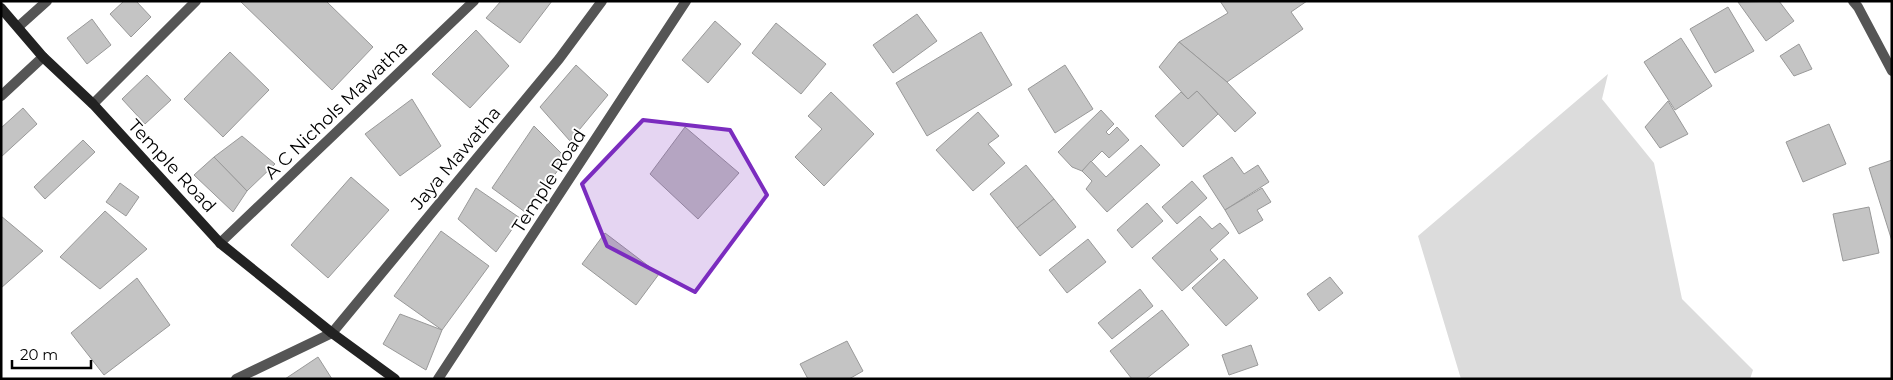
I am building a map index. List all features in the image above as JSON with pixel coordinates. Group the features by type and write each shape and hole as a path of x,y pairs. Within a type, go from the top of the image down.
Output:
{"street":[{"path":"18,28 47,1"},
{"path":"93,104 196,1"},
{"name":"A C Nichols Mawatha","path":"220,243 474,1"},
{"name":"Jaya Mawatha","path":"332,332 559,59 602,1"},
{"name":"Temple Road","path":"438,379 686,1"},
{"path":"1853,1 1892,71"},
{"name":"Temple Road","path":"1,8 43,57 93,104 220,243 332,332 395,379"},
{"path":"1,96 43,57"},
{"path":"236,379 332,332"}],"highlighted area":[{"path":"643,120 730,130 767,195 695,292 607,246 582,184"}],"shaded area":[{"path":"1608,74 1602,99 1654,163 1682,299 1753,370 1750,379 1461,379 1418,236"}],"building":[{"path":"124,1 136,1 151,17 131,37 110,14"},
{"path":"240,1 326,1 373,47 332,90"},
{"path":"501,1 552,1 520,43 486,18"},
{"path":"1220,1 1307,1 1291,12 1303,29 1227,82 1179,42 1228,13"},
{"path":"1779,1 1794,21 1766,41 1738,2"},
{"path":"1728,7 1754,51 1715,73 1690,29"},
{"path":"917,14 937,41 893,73 873,45"},
{"path":"92,19 111,45 87,64 67,38"},
{"path":"715,21 741,44 708,83 682,60"},
{"path":"776,23 826,64 801,94 752,53"},
{"path":"476,30 509,66 470,108 432,74"},
{"path":"981,32 1012,85 927,136 896,83"},
{"path":"1681,38 1712,86 1675,110 1644,62"},
{"path":"1179,42 1227,82 1256,113 1235,132 1197,91 1188,99 1159,67"},
{"path":"1799,44 1812,69 1794,76 1780,56"},
{"path":"230,52 269,90 223,137 184,99"},
{"path":"576,65 608,95 570,141 540,107"},
{"path":"1065,65 1093,109 1055,133 1028,89"},
{"path":"147,75 171,100 145,124 122,99"},
{"path":"1197,91 1218,114 1183,147 1155,116 1181,92 1188,99"},
{"path":"831,92 874,134 824,186 795,157 822,129 808,116"},
{"path":"412,99 441,146 400,176 365,134"},
{"path":"1668,101 1688,134 1660,148 1645,127"},
{"path":"23,108 37,124 1,157 1,128"},
{"path":"1101,110 1114,124 1106,132 1109,135 1117,127 1129,140 1109,158 1102,151 1082,171 1072,167 1058,152"},
{"path":"978,112 999,136 988,144 1005,163 973,191 936,150"},
{"path":"1829,124 1846,164 1803,182 1786,142"},
{"path":"534,126 567,159 525,212 492,188"},
{"path":"685,127 739,173 698,219 650,174"},
{"path":"242,136 275,164 247,191 214,157"},
{"path":"83,140 95,152 45,199 34,187"},
{"path":"1141,145 1160,165 1107,212 1086,189 1092,181 1082,171 1091,161 1106,177"},
{"path":"214,157 247,191 233,212 194,175"},
{"path":"1232,157 1244,174 1258,165 1269,182 1225,210 1203,176"},
{"path":"1892,160 1892,241 1869,168"},
{"path":"1026,165 1054,199 1017,228 990,194"},
{"path":"351,177 389,210 328,278 291,245"},
{"path":"1192,181 1207,198 1177,224 1162,207"},
{"path":"120,183 139,197 126,216 106,202"},
{"path":"476,188 520,218 496,252 458,219"},
{"path":"1262,188 1271,202 1257,210 1263,220 1239,234 1225,210"},
{"path":"1054,199 1076,227 1040,256 1017,228"},
{"path":"1147,203 1163,221 1132,248 1117,230"},
{"path":"1869,207 1879,253 1843,261 1833,214"},
{"path":"105,211 147,249 100,289 60,257"},
{"path":"1,216 43,251 1,288"},
{"path":"1200,216 1212,229 1220,223 1229,233 1210,250 1218,259 1182,291 1152,258"},
{"path":"441,231 489,266 442,330 394,296"},
{"path":"605,233 659,274 636,305 582,264"},
{"path":"1088,239 1106,262 1067,293 1049,270"},
{"path":"1224,259 1258,298 1226,326 1192,288"},
{"path":"1330,277 1343,293 1319,311 1307,294"},
{"path":"137,278 170,325 104,375 71,333"},
{"path":"1140,289 1153,306 1112,339 1098,323"},
{"path":"1162,310 1189,345 1146,379 1132,379 1110,351"},
{"path":"400,314 442,330 426,370 383,344"},
{"path":"847,341 863,371 849,379 808,379 800,364"},
{"path":"1251,345 1258,365 1229,375 1222,355"},
{"path":"318,357 332,379 285,379"}]}
